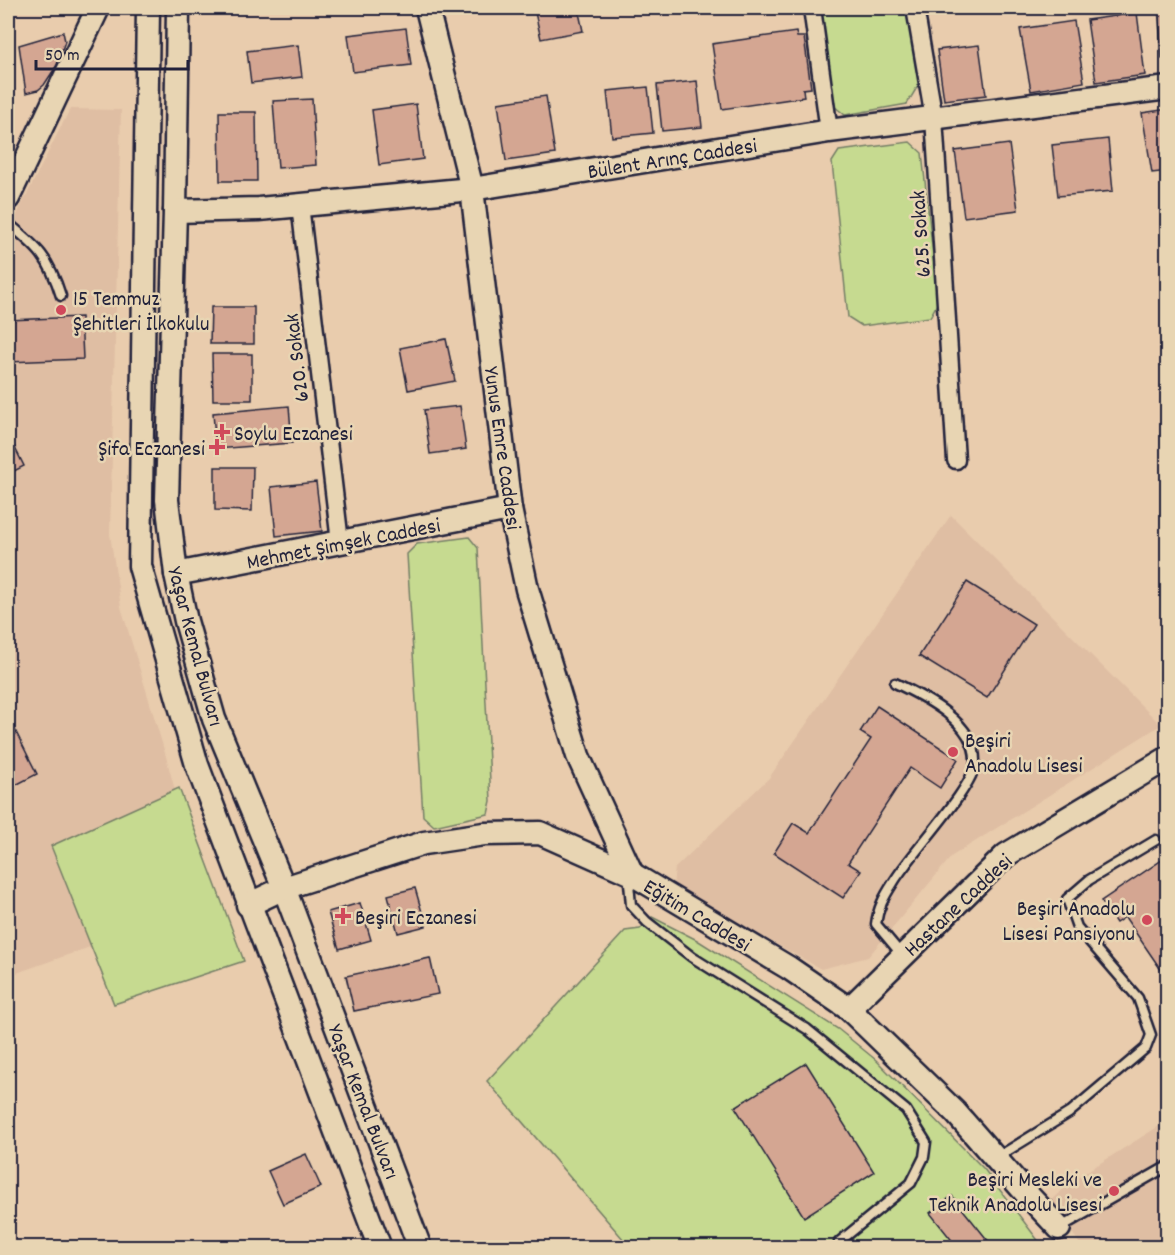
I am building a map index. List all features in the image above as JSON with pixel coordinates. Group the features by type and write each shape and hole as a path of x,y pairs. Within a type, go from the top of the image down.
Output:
{"street":[{"path":"8,198 98,8"},
{"name":"Yaşar Kemal Bulvarı","path":"148,8 147,206 140,566 197,765 380,1248"},
{"name":"Yaşar Kemal Bulvarı","path":"178,8 167,500 176,574 186,621 214,719 284,888 420,1248"},
{"name":"Yunus Emre Caddesi","path":"427,8 472,189 510,508 527,589 578,756 632,874"},
{"path":"812,8 829,131"},
{"name":"625. Sokak","path":"915,8 934,118 956,460"},
{"name":"Bülent Arınç Caddesi","path":"175,211 259,209 472,189 829,131 1167,88"},
{"name":"620. Sokak","path":"300,205 340,542"},
{"name":"Mehmet Şimşek Caddesi","path":"176,574 510,508"},
{"name":"Hastane Caddesi","path":"849,1009 1006,855 1167,758"},
{"name":"Eğitim Caddesi","path":"248,904 284,888 424,843 484,834 540,833 632,874 789,968 849,1009 956,1112 1059,1228"}],"lane":[{"path":"8,223 37,247 54,272 62,296"},
{"path":"895,683 922,696 957,721 974,747 976,765 962,794 902,866 878,908 876,924 902,955"},
{"path":"996,1158 1069,1113 1146,1048 1151,1035 1138,999 1077,927 1067,899 1089,880 1156,840"},
{"path":"632,874 629,883 630,905 647,922 692,957 807,1029 906,1110 926,1142 924,1157 911,1183 839,1242"},
{"path":"1059,1228 1167,1166"}],"shaded area":[{"path":"70,109 121,110 110,534 121,607 165,753 206,906 8,976 8,232"},
{"name":"Beşiri Anadolu Lisesi","path":"951,515 1161,725 952,856 868,957 821,969 673,886 675,868 769,778"},
{"name":"Beşiri Mesleki ve Teknik Anadolu Lisesi","path":"1167,1121 1167,1247 1082,1247 1050,1201 1072,1181"}],"green space":[{"path":"819,8 909,8 919,84 907,104 845,115 834,106"},
{"path":"910,142 922,153 938,302 930,317 862,326 848,317 832,162 839,151"},
{"path":"469,537 478,548 491,801 488,814 434,826 423,816 407,554 417,544"},
{"path":"179,788 244,961 114,1004 51,846"},
{"path":"652,917 697,940 838,1029 876,1060 984,1169 1043,1247 630,1247 487,1081 625,931 640,929"}],"building":[{"path":"534,8 578,8 583,31 541,39"},
{"path":"1158,8 1168,8 1168,58 1162,59"},
{"path":"1137,13 1145,75 1096,82 1087,20"},
{"path":"1074,21 1084,82 1031,91 1020,29"},
{"path":"406,28 411,65 353,72 348,35"},
{"path":"63,32 65,41 57,65 44,85 38,90 26,93 19,45"},
{"path":"796,32 797,37 804,37 811,88 803,89 804,97 722,109 712,44"},
{"path":"298,45 302,77 251,83 247,51"},
{"path":"979,45 986,95 944,100 937,50"},
{"path":"697,81 702,127 662,131 657,85"},
{"path":"648,87 653,133 612,137 607,91"},
{"path":"546,96 555,154 506,161 498,103"},
{"path":"312,99 316,165 278,168 273,101"},
{"path":"416,104 423,159 379,165 372,110"},
{"path":"1168,109 1168,171 1152,173 1142,113"},
{"path":"219,112 256,112 257,181 220,181"},
{"path":"1108,139 1113,191 1058,196 1052,145"},
{"path":"1009,144 1018,210 964,217 955,151"},
{"path":"211,307 254,307 254,344 210,344"},
{"path":"81,317 83,359 8,362 8,320"},
{"path":"446,339 455,381 408,390 400,348"},
{"path":"212,354 252,354 252,400 213,400"},
{"path":"289,406 292,443 216,449 213,413"},
{"path":"460,406 466,449 430,454 424,410"},
{"path":"8,434 24,466 8,474"},
{"path":"215,467 253,467 252,511 215,510"},
{"path":"316,482 322,531 276,536 271,487"},
{"path":"967,582 1034,624 987,698 919,656"},
{"path":"877,706 958,759 940,788 910,768 848,863 861,871 843,898 774,853 793,823 809,833 871,739 860,732"},
{"path":"8,716 37,774 8,789"},
{"name":"Beşiri Anadolu Lisesi Pansiyonu","path":"1168,856 1168,980 1125,917 1116,923 1101,901"},
{"path":"415,888 426,926 398,933 388,895"},
{"path":"360,903 371,940 339,949 328,912"},
{"path":"430,958 438,994 354,1011 346,976"},
{"path":"806,1063 874,1172 804,1217 735,1107"},
{"path":"306,1154 321,1187 283,1204 268,1171"},
{"path":"952,1196 994,1248 958,1248 930,1213"}],"place":[{"name":"15 Temmuz Şehitleri İlkokulu","path":"61,310"},
{"name":"Soylu Eczanesi","path":"222,432"},
{"name":"Şifa Eczanesi","path":"217,447"},
{"name":"Beşiri Anadolu Lisesi","path":"953,752"},
{"name":"Beşiri Eczanesi","path":"343,916"},
{"name":"Beşiri Anadolu Lisesi Pansiyonu","path":"1147,920"},
{"name":"Beşiri Mesleki ve Teknik Anadolu Lisesi","path":"1114,1191"}]}
